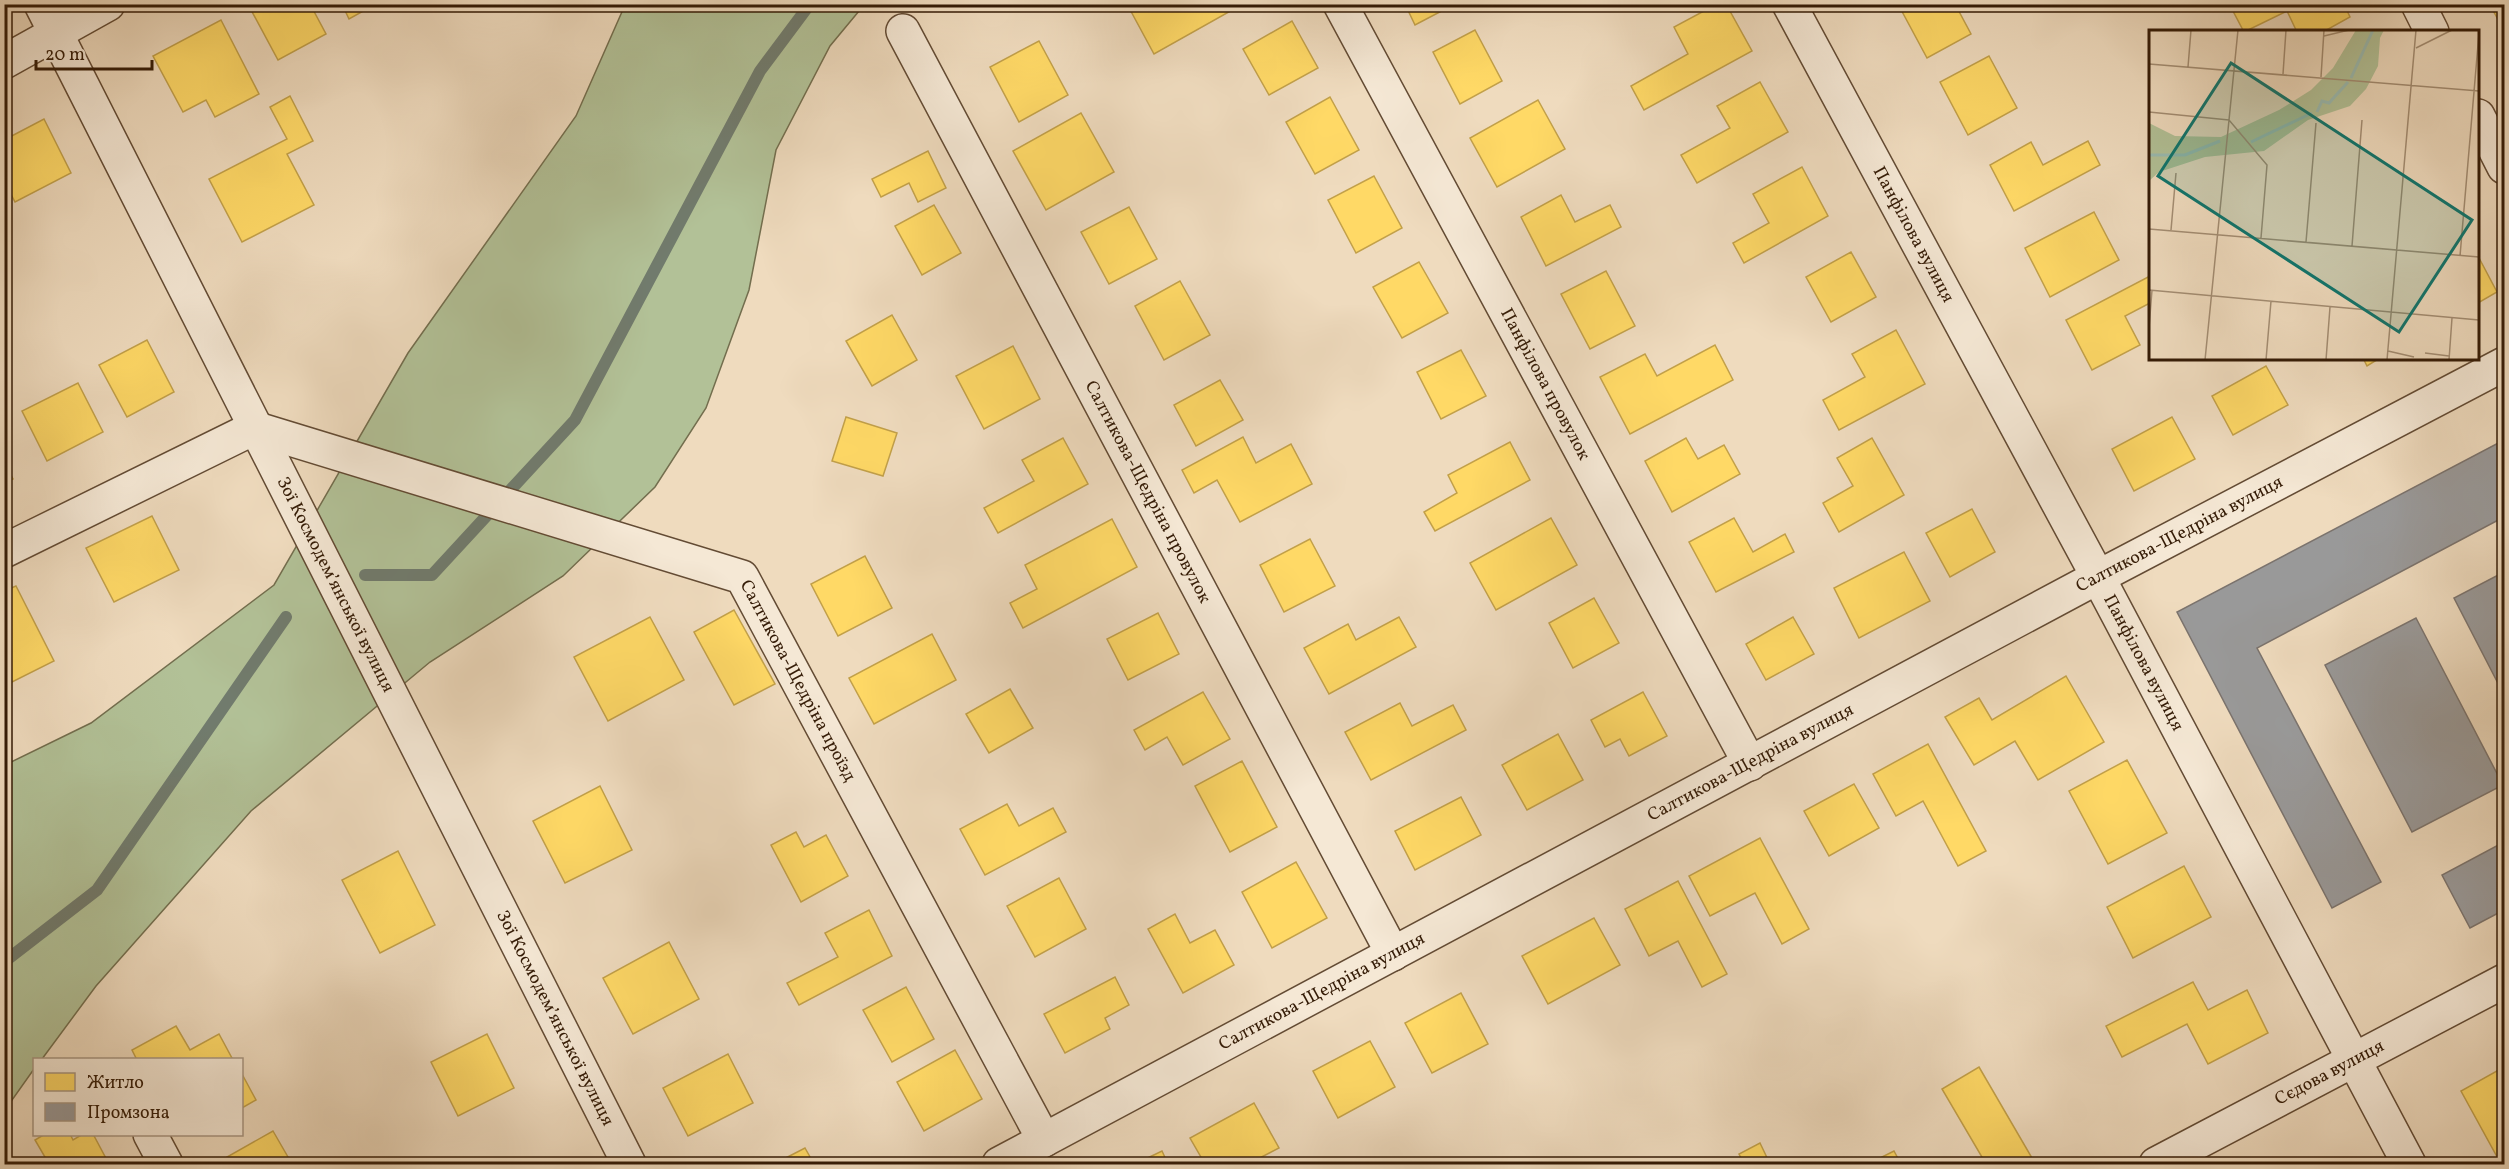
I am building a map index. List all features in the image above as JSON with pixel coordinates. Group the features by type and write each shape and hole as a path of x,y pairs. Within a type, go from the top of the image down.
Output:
{"street":[{"name":"Зої Космодем’янської вулиця","path":"41,4 629,1164"},
{"path":"4,62 108,4"},
{"name":"Панфілова провулок","path":"1340,4 1750,764"},
{"name":"Панфілова вулиця","path":"1789,4 2098,578 2409,1164"},
{"path":"2418,4 2431,30"},
{"name":"Салтикова-Щедріна провулок","path":"903,31 1393,954"},
{"path":"2479,118 2505,167"},
{"name":"Салтикова-Щедріна вулиця","path":"999,1164 2098,578 2505,364"},
{"path":"4,551 254,428"},
{"name":"Салтикова-Щедріна проїзд","path":"254,428 742,577 1044,1140"},
{"name":"Сєдова вулиця","path":"2156,1164 2505,981"},
{"path":"151,1136 166,1164"}],"green space":[{"path":"625,5 864,5 830,46 776,150 749,290 706,408 655,487 563,576 430,662 251,811 96,986 43,1058 33,1058 33,1070 5,1110 5,765 91,723 274,585 408,353 576,116"}],"building: Житло":[{"path":"257,4 310,4 326,34 278,60 250,8"},
{"path":"342,4 376,4 349,19"},
{"path":"1127,4 1243,4 1154,54"},
{"path":"1405,4 1455,4 1415,25"},
{"path":"1717,4 1726,4 1752,51 1644,110 1631,86 1688,54 1674,27"},
{"path":"1898,4 1955,4 1971,34 1927,58"},
{"path":"2246,4 2344,4 2350,17 2327,30 2296,30 2287,11 2248,30 2243,30 2233,11"},
{"path":"2495,4 2504,4 2504,30 2491,7"},
{"path":"221,20 259,94 215,117 206,100 183,112 153,56"},
{"path":"1292,21 1318,68 1269,95 1243,49"},
{"path":"1475,30 1502,81 1460,104 1433,52"},
{"path":"1039,41 1068,95 1019,122 990,67"},
{"path":"1989,56 2017,108 1968,135 1940,82"},
{"path":"1760,82 1788,132 1697,183 1681,155 1730,128 1717,106"},
{"path":"290,96 313,141 287,154 314,205 242,242 209,179 287,139 270,107"},
{"path":"1330,97 1359,150 1315,174 1286,122"},
{"path":"1538,100 1565,149 1497,187 1470,138"},
{"path":"1081,113 1114,172 1046,210 1013,151"},
{"path":"44,119 71,173 15,202 4,181 4,140"},
{"path":"2088,141 2100,165 2014,211 1990,165 2031,142 2043,165"},
{"path":"928,151 946,188 918,202 909,183 881,197 872,179"},
{"path":"1802,167 1828,216 1744,263 1733,243 1769,223 1753,194"},
{"path":"1374,176 1402,228 1356,253 1328,200"},
{"path":"1561,195 1575,222 1610,205 1621,227 1546,266 1521,217"},
{"path":"934,205 961,253 922,275 895,226"},
{"path":"1129,207 1157,259 1109,284 1081,232"},
{"path":"2094,212 2119,260 2050,297 2025,248"},
{"path":"1851,252 1876,297 1831,322 1806,277"},
{"path":"2479,258 2497,292 2479,302"},
{"path":"1419,262 1448,313 1402,338 1373,287"},
{"path":"1606,271 1635,326 1590,349 1561,294"},
{"path":"2149,277 2149,304 2125,316 2140,345 2092,370 2066,320"},
{"path":"1180,281 1210,335 1164,360 1135,306"},
{"path":"892,315 917,360 872,386 846,341"},
{"path":"1896,330 1925,384 1839,430 1823,400 1865,377 1852,354"},
{"path":"147,340 174,392 127,417 99,365"},
{"path":"1715,345 1733,380 1630,434 1600,377 1645,354 1657,376"},
{"path":"1013,346 1040,399 984,429 956,376"},
{"path":"1461,350 1486,396 1441,419 1417,372"},
{"path":"2364,360 2377,360 2367,366"},
{"path":"2266,366 2288,405 2233,435 2212,396"},
{"path":"1220,380 1243,420 1196,446 1174,405"},
{"path":"78,383 103,432 47,461 22,411"},
{"path":"846,417 897,433 883,476 832,461"},
{"path":"2172,417 2195,459 2134,491 2112,449"},
{"path":"1243,437 1256,463 1291,444 1312,484 1240,522 1217,480 1194,493 1182,470"},
{"path":"1063,438 1088,484 998,533 984,508 1034,481 1022,460"},
{"path":"1686,438 1698,459 1724,445 1740,474 1672,512 1645,461"},
{"path":"1872,438 1904,495 1839,532 1823,503 1853,486 1837,458"},
{"path":"1510,442 1530,480 1435,531 1424,512 1457,493 1448,475"},
{"path":"4,462 13,479 4,484"},
{"path":"1972,509 1995,552 1950,577 1926,533"},
{"path":"152,516 179,570 114,602 86,548"},
{"path":"1551,518 1577,565 1496,610 1470,563"},
{"path":"1734,518 1753,552 1785,534 1794,552 1716,592 1689,542"},
{"path":"1112,519 1137,567 1023,628 1010,603 1037,589 1025,565"},
{"path":"1310,539 1335,586 1284,612 1260,565"},
{"path":"1904,552 1930,601 1859,638 1834,588"},
{"path":"865,556 892,608 838,636 811,584"},
{"path":"16,586 54,661 4,686 4,591"},
{"path":"1594,598 1619,643 1573,668 1549,623"},
{"path":"734,610 775,684 734,705 694,632"},
{"path":"1158,613 1179,654 1128,680 1107,639"},
{"path":"650,617 684,680 608,721 574,657"},
{"path":"1399,617 1416,647 1329,694 1304,648 1348,624 1356,640"},
{"path":"1793,617 1814,654 1766,680 1746,644"},
{"path":"932,634 956,680 874,724 849,678"},
{"path":"2066,676 2104,742 2038,780 2015,741 1974,765 1945,717 1979,698 1992,720"},
{"path":"1010,689 1033,728 989,753 966,714"},
{"path":"1203,692 1230,739 1183,765 1167,737 1145,750 1134,730"},
{"path":"1643,692 1667,736 1629,756 1620,739 1605,747 1591,720"},
{"path":"1400,703 1412,726 1453,705 1466,730 1371,780 1345,732"},
{"path":"1558,734 1583,780 1527,810 1502,765"},
{"path":"1928,744 1986,851 1958,866 1923,801 1896,816 1873,774"},
{"path":"2127,760 2167,833 2108,864 2069,791"},
{"path":"1242,761 1277,827 1230,852 1195,786"},
{"path":"1854,784 1879,828 1829,856 1804,811"},
{"path":"600,786 632,850 565,883 533,821"},
{"path":"1461,797 1481,835 1415,870 1395,831"},
{"path":"1007,804 1019,826 1053,808 1066,832 985,875 960,829"},
{"path":"796,832 804,847 826,835 848,876 801,902 771,845"},
{"path":"1760,838 1809,929 1782,944 1755,893 1710,916 1689,876"},
{"path":"398,851 435,925 380,953 342,880"},
{"path":"1296,862 1327,918 1272,948 1242,892"},
{"path":"2184,866 2211,917 2133,958 2107,907"},
{"path":"1059,878 1086,929 1035,957 1007,906"},
{"path":"1678,881 1727,974 1702,987 1678,941 1649,956 1625,909"},
{"path":"869,910 892,956 799,1005 787,983 838,957 825,933"},
{"path":"1175,914 1190,943 1215,930 1234,965 1183,993 1148,929"},
{"path":"1594,918 1620,965 1548,1004 1522,956"},
{"path":"669,942 699,999 633,1034 603,978"},
{"path":"1115,977 1129,1005 1105,1018 1110,1029 1065,1053 1044,1014"},
{"path":"2193,982 2208,1010 2247,990 2268,1033 2208,1064 2187,1024 2122,1057 2106,1026"},
{"path":"906,987 934,1039 892,1062 863,1010"},
{"path":"1461,993 1488,1044 1432,1073 1405,1023"},
{"path":"176,1026 190,1050 219,1034 232,1058 136,1058 132,1050"},
{"path":"487,1034 514,1088 458,1116 431,1062"},
{"path":"1370,1041 1395,1087 1338,1118 1313,1071"},
{"path":"955,1050 982,1099 924,1131 897,1082"},
{"path":"728,1054 753,1103 688,1136 663,1088"},
{"path":"1979,1067 2032,1158 2022,1164 1986,1164 1942,1089"},
{"path":"2504,1067 2504,1164 2501,1164 2461,1091"},
{"path":"243,1076 256,1100 243,1107"},
{"path":"1254,1103 1279,1148 1248,1164 1205,1164 1190,1138"},
{"path":"273,1131 292,1164 231,1164 227,1157"},
{"path":"42,1136 71,1136 73,1140 80,1136 94,1136 109,1164 49,1164 35,1140"},
{"path":"1760,1143 1770,1164 1744,1164 1739,1154"},
{"path":"805,1148 814,1164 774,1164"},
{"path":"1162,1151 1168,1164 1135,1164"},
{"path":"1894,1151 1901,1164 1868,1164"}],"building: Промзона":[{"path":"2504,440 2504,517 2257,648 2381,882 2332,908 2177,612"},
{"path":"2504,572 2504,695 2454,598"},
{"path":"2416,618 2503,785 2412,832 2325,665"},
{"path":"2504,842 2504,910 2470,928 2442,875"}],"waterway":[{"path":"365,575 432,575 575,420 760,71 810,4"},
{"path":"4,962 97,890 286,617"}]}
